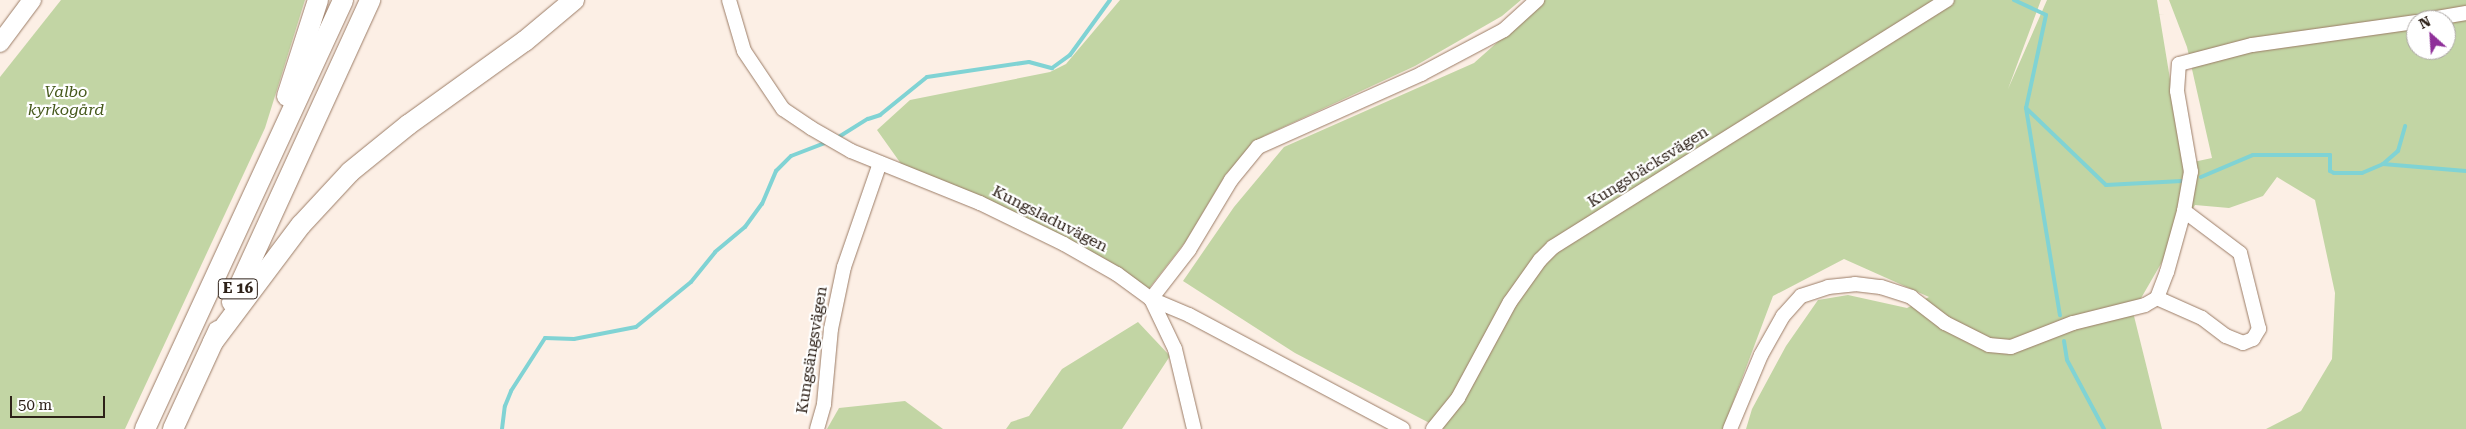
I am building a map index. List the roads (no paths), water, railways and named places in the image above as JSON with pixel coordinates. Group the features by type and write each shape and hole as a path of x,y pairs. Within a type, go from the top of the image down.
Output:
{"highway":[{"path":"258,184 318,0"},
{"name":"E 16","path":"145,429 343,0"},
{"name":"E 16","path":"173,429 370,0"},
{"path":"214,342 301,225 350,172 408,125 525,41 574,0"}],"main road":[{"path":"0,42 32,0"}],"street":[{"name":"Kungsladuvägen","path":"729,0 744,51 783,109 811,128 851,151 980,203 1064,244 1117,274 1151,299 1189,315 1404,429"},
{"path":"1194,429 1175,349 1151,299 1189,250 1231,180 1258,147 1421,74 1504,30 1537,0"},
{"name":"Kungsbäcksvägen","path":"1434,429 1458,398 1510,302 1540,260 1553,247 1947,0"},
{"path":"2158,298 2184,211 2191,172 2177,91 2179,64 2252,45 2406,23"},
{"name":"Kungsängsvägen","path":"817,429 824,404 831,329 844,266 880,163"},
{"path":"1730,429 1762,355 1783,316 1801,296 1828,287 1854,284 1881,287 1911,296 1945,323 1989,345 2011,347 2073,323 2131,310 2158,298 2202,318 2226,336 2243,343 2253,339 2259,329 2240,253 2184,211"}],"waterway":[{"path":"837,138 868,119 880,115 927,77 1029,62 1052,68 1070,55 1110,0"},
{"path":"2014,0 2046,15 2026,108 2060,315"},
{"path":"2026,108 2106,185 2182,181"},
{"path":"2201,177 2253,155 2330,155 2330,171 2334,173 2362,173 2383,164 2398,151 2405,126"},
{"path":"502,429 505,406 511,391 545,338 574,339 636,327 691,282 715,252 745,227 762,204 776,171 791,156 828,142"},
{"path":"2383,164 2466,171"},
{"path":"2064,341 2067,360 2104,429"}],"park label":[{"name":"Valbo kyrkogård","path":"66,101"}]}
